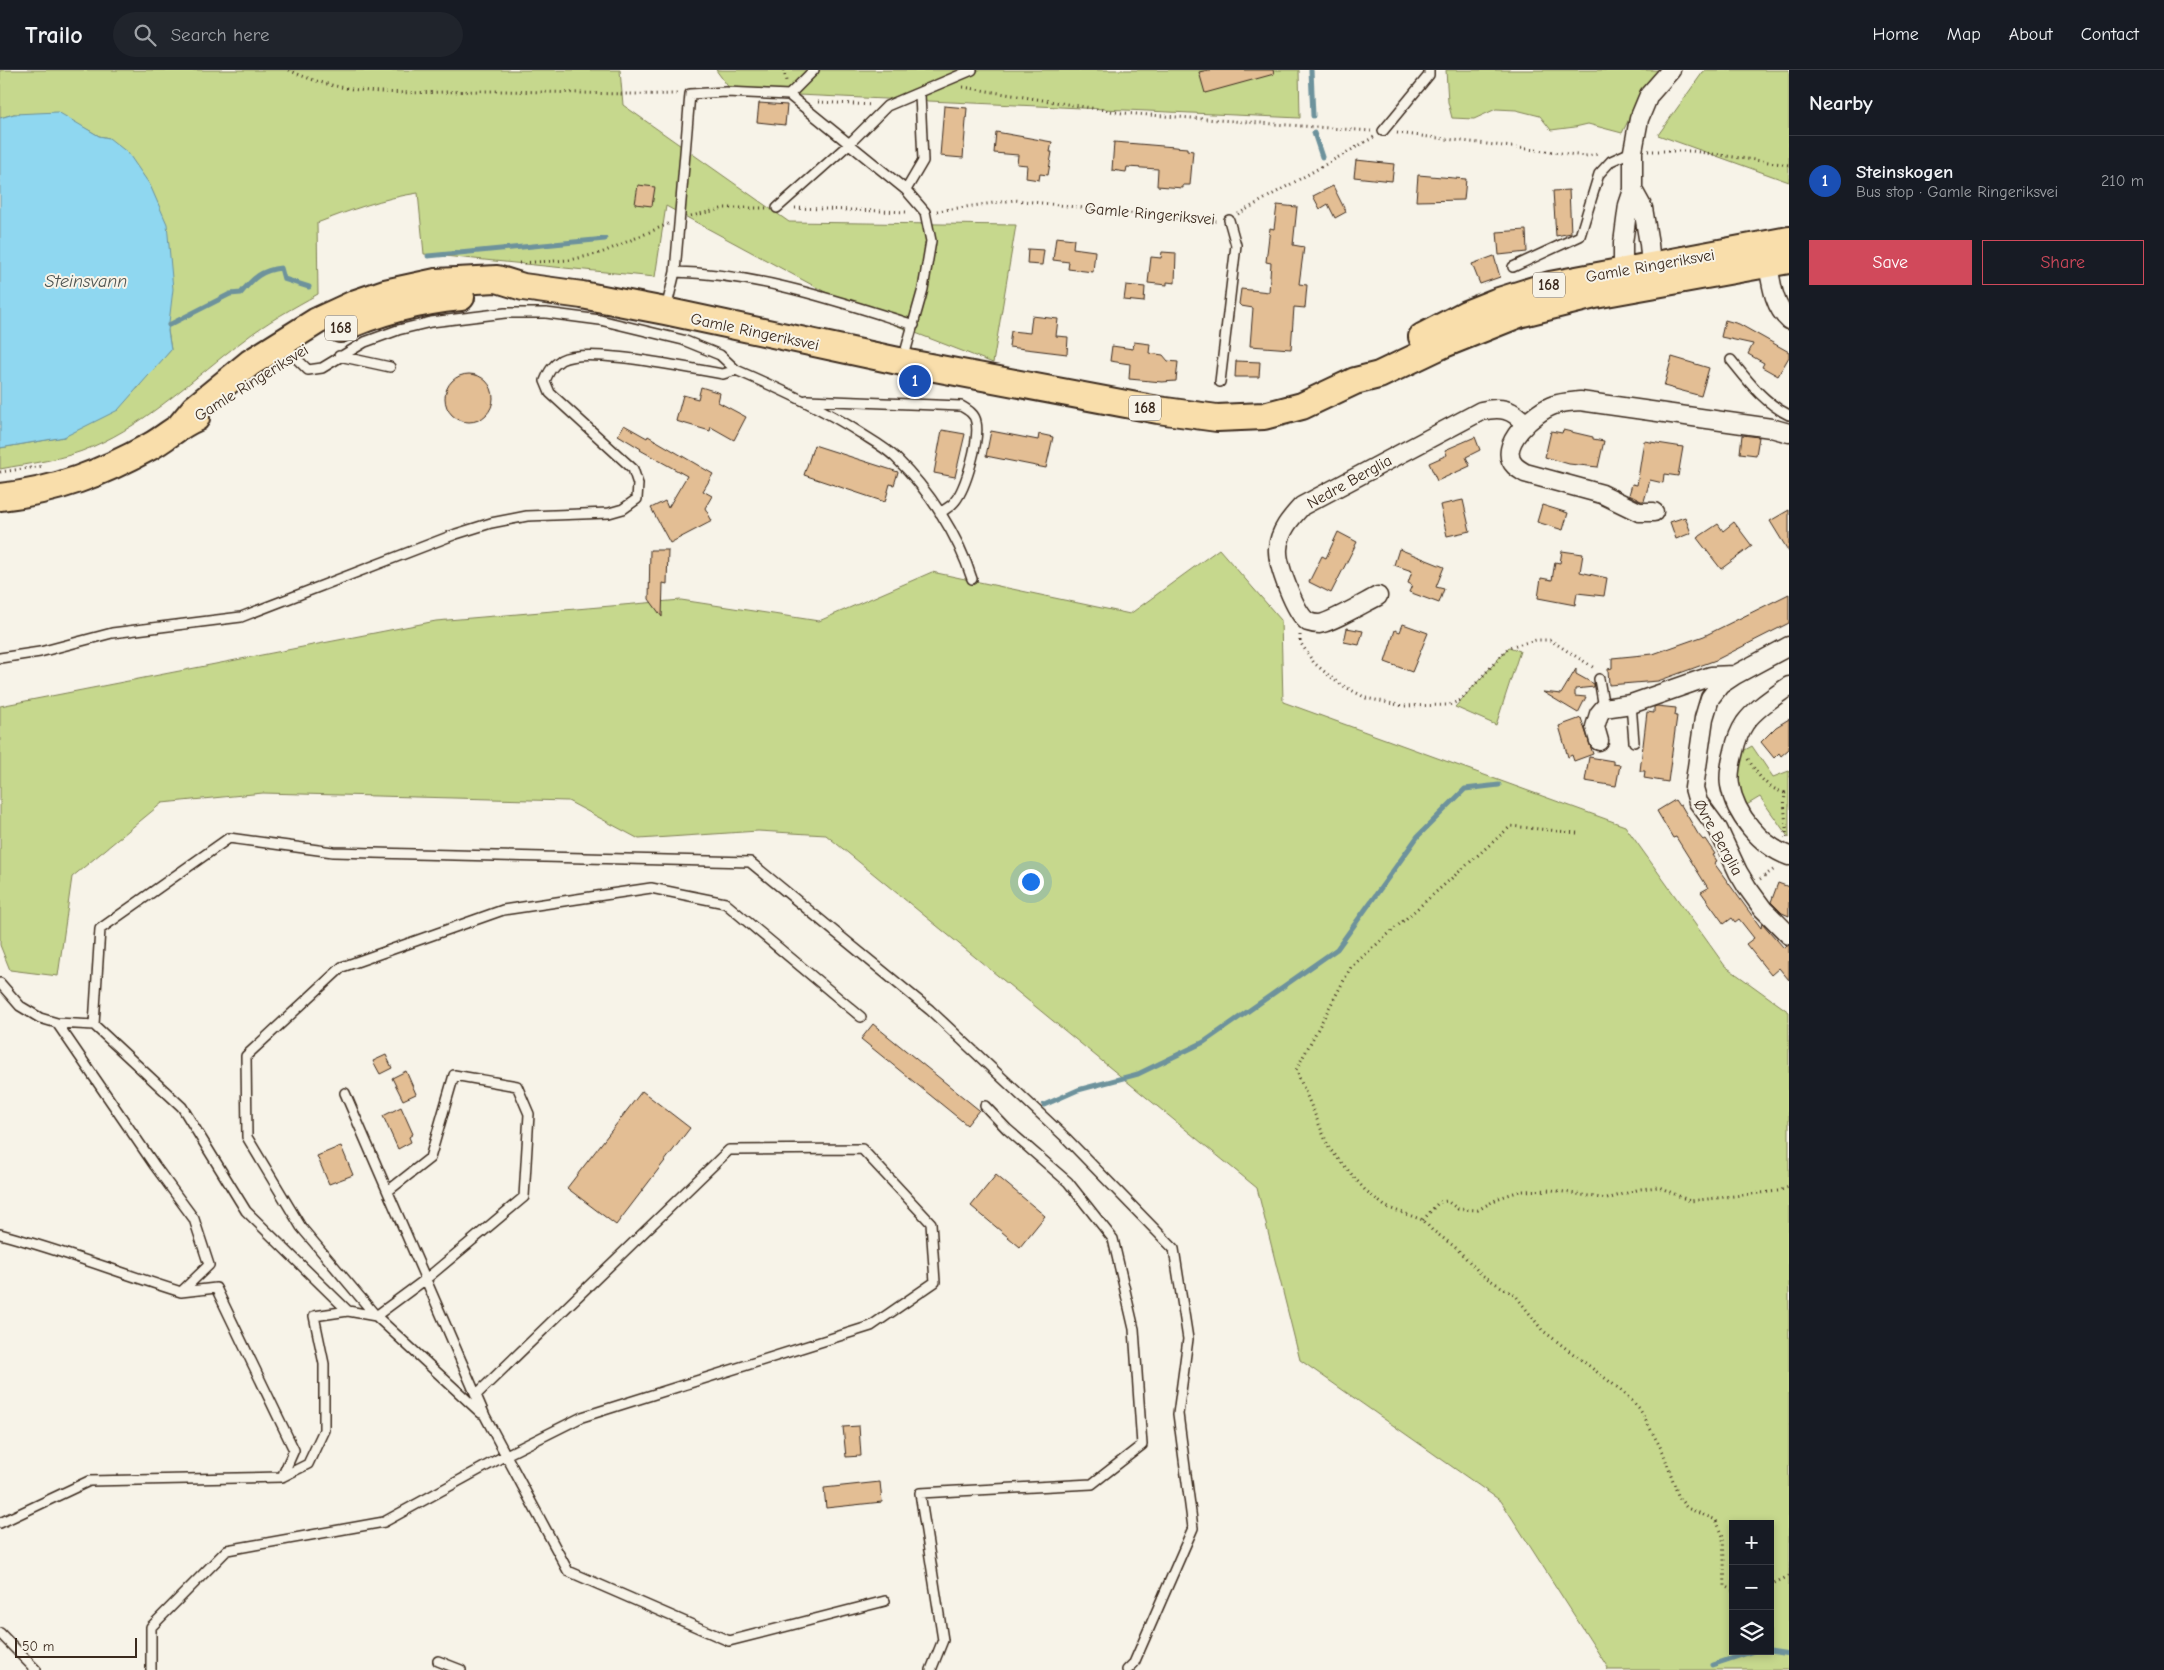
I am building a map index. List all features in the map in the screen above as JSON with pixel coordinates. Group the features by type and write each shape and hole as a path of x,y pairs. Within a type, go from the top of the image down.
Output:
{"main road":[{"name":"Gamle Ringeriksvei","path":"0,497 54,488 89,477 155,444 181,425 195,408 227,381 288,347 317,321 356,303 416,285 497,280 523,287 582,295 665,311 903,362 1158,410 1216,418 1243,418 1285,411 1321,399 1355,381 1379,375 1444,344 1519,314 1563,302 1638,274 1778,252"}],"street":[{"path":"1638,274 1623,243 1628,205 1633,190 1633,151 1639,119 1649,95 1671,70"},
{"path":"1633,190 1643,208 1638,274"},
{"path":"1778,252 1775,300 1783,315 1789,320"},
{"path":"1654,512 1639,512 1602,494 1525,472 1514,466 1511,457 1511,447 1525,424 1538,413 1553,405 1580,401 1770,428 1789,433"},
{"name":"Nedre Berglia","path":"1301,615 1281,570 1278,549 1281,535 1289,520 1302,506 1481,411 1494,408 1507,409 1518,415 1525,424"},
{"path":"1301,615 1309,622 1321,624 1378,596"},
{"name":"Øvre Berglia","path":"1789,646 1735,675 1720,685 1710,698 1704,718 1694,788 1698,802 1718,829 1747,887 1764,909 1789,934"},
{"name":"Øvre Berglia","path":"1604,708 1631,704 1711,676 1735,675"},
{"path":"1785,859 1764,843 1737,807 1730,785 1730,766 1737,737 1745,723 1755,712 1789,686"},
{"path":"1599,741 1595,727 1599,714 1604,708"}],"lane":[{"path":"789,95 814,70"},
{"path":"777,208 849,144 887,106 920,94 940,83 972,70"},
{"path":"1383,131 1429,75 1429,70"},
{"path":"665,311 675,272 690,94 726,92 789,95 906,190 925,212 931,241 923,289 903,362"},
{"path":"906,190 923,161 920,94"},
{"path":"1513,267 1580,236 1599,174 1611,161 1633,151"},
{"path":"1220,382 1236,245 1229,220"},
{"path":"675,272 711,273 805,291 914,325"},
{"path":"288,347 308,370 322,368 365,342 431,322 506,313 546,314 600,320 683,340 720,355 736,370 804,400 861,433 895,457 912,475 955,535 964,554 972,579"},
{"path":"339,356 390,368"},
{"path":"0,658 40,652 112,633 241,617 456,534 490,523 527,516 609,513 623,509 637,498 638,484 633,469 550,393 545,381 550,369 563,359 580,356 624,357 723,374 736,370"},
{"path":"1731,360 1753,388 1779,410 1789,415"},
{"path":"804,400 961,406 972,413 976,421 978,435 965,482 955,501 940,513"},
{"path":"1598,675 1604,708"},
{"path":"1631,704 1634,742"},
{"path":"94,1025 100,929 229,838 333,852 750,862 930,1010 1066,1138 1174,1248 1188,1339 1178,1414 1193,1528 1134,1663 1127,1670"},
{"path":"485,1416 376,1316 301,1227 247,1137 246,1056 342,967 503,910 651,888 725,903 862,1017"},
{"path":"0,983 20,1006 40,1018 57,1023 94,1025 182,1107 246,1211 348,1311"},
{"path":"57,1023 194,1219 209,1265 181,1292"},
{"path":"0,1523 88,1481 282,1477 308,1464 324,1430 324,1364 314,1316 348,1311 376,1316 426,1280 524,1197 529,1114 517,1086 454,1076 430,1158 388,1191"},
{"path":"345,1093 485,1416 568,1571 729,1641 885,1601"},
{"path":"931,1670 943,1640 920,1493 1092,1484 1142,1445 1134,1329 1112,1240 1068,1182 1008,1130 985,1106"},
{"path":"151,1670 151,1627 227,1550 384,1522 506,1455 582,1417 871,1326 935,1282 931,1223 862,1149 729,1150 476,1396"},
{"path":"0,1234 58,1250 181,1292 216,1288 294,1450 282,1477"},
{"path":"0,1633 36,1670"},
{"path":"438,1661 460,1670"}],"path":[{"path":"289,70 312,81 354,91 402,93 500,91 630,95 690,94"},
{"path":"940,83 1122,113 1383,131 1585,156 1633,151 1692,151 1789,165"},
{"path":"789,95 824,104 887,106"},
{"name":"Gamle Ringeriksvei","path":"681,218 725,208 925,212 1015,200 1182,219 1229,220 1383,131"},
{"path":"1301,615 1300,642 1314,662 1338,683 1366,698 1403,706 1449,705 1461,700 1509,647 1536,640 1550,640 1598,675"},
{"path":"1737,737 1759,777 1772,789 1787,793 1783,805 1787,824 1785,859 1747,887"},
{"path":"1576,833 1512,826 1351,967 1296,1070 1329,1148 1365,1190 1386,1207 1422,1220 1455,1247 1482,1275 1516,1296 1542,1330 1622,1391 1639,1408 1663,1452 1679,1498 1688,1508 1716,1520 1723,1536 1725,1586 1729,1588"},
{"path":"1422,1220 1439,1202 1447,1202 1458,1209 1478,1210 1499,1198 1520,1192 1552,1190 1607,1199 1640,1188 1659,1187 1690,1201 1778,1191 1789,1187"},
{"path":"1774,1582 1789,1576"}],"green space":[{"path":"0,70 620,70 623,105 789,222 1016,225 993,363 864,313 666,206 655,277 424,254 418,193 380,201 317,223 318,294 253,333 171,398 133,425 92,447 70,455 0,469 0,448 64,437 138,388 146,376 171,350 168,331 109,138 99,136 83,127 14,114 0,118"},
{"path":"716,70 1299,70 1300,118 732,92"},
{"path":"1446,70 1659,70 1647,83 1622,133 1588,124 1551,130 1540,116 1516,110 1496,109 1474,119 1452,118 1448,102"},
{"path":"1706,70 1789,70 1789,182 1658,135"},
{"path":"1219,549 1281,620 1283,702 1625,826 1725,966 1789,1012 1789,1670 1607,1670 1608,1668 1501,1501 1300,1360 1257,1188 826,835 758,831 639,839 568,801 263,793 162,803 72,877 58,976 10,970 0,945 0,706 436,621 681,600 819,621 932,572 1130,614"},
{"path":"1509,647 1520,651 1496,725 1455,707"},
{"path":"1752,746 1773,777 1789,771 1789,838 1760,797 1745,806 1738,785 1736,755"}],"water":[{"name":"Steinsvann","path":"58,112 99,136 109,138 128,153 150,185 167,224 173,289 168,331 171,350 118,410 64,437 0,448 0,118 14,114"}],"building":[{"path":"1208,70 1273,70 1274,74 1205,93 1199,72"},
{"path":"759,103 787,105 785,125 757,122"},
{"path":"944,106 967,108 963,158 940,156"},
{"path":"996,132 1052,142 1048,175 1040,174 1039,180 1026,178 1027,165 1017,164 1018,155 994,153"},
{"path":"1114,142 1187,148 1187,150 1193,151 1190,185 1183,185 1183,188 1157,186 1158,169 1127,167 1126,172 1112,170"},
{"path":"1356,160 1394,164 1392,181 1354,177"},
{"path":"1418,175 1466,179 1464,200 1416,201"},
{"path":"638,185 655,187 652,206 635,204"},
{"path":"1333,186 1346,212 1335,218 1328,204 1320,209 1313,196"},
{"path":"1569,190 1571,233 1556,236 1553,191"},
{"path":"1277,205 1297,207 1293,245 1304,247 1299,284 1307,285 1305,308 1294,307 1291,349 1250,346 1253,308 1239,304 1241,289 1269,292 1271,263 1266,262 1270,228 1274,229"},
{"path":"1526,230 1527,252 1499,255 1497,232"},
{"path":"1056,237 1074,239 1073,248 1095,251 1093,272 1068,269 1069,262 1053,260"},
{"path":"1028,249 1044,250 1042,265 1027,264"},
{"path":"1162,252 1176,253 1175,283 1167,282 1167,285 1148,283 1151,257 1161,258"},
{"path":"1494,256 1500,277 1480,284 1472,264"},
{"path":"1126,285 1145,287 1144,302 1124,300"},
{"path":"1032,316 1058,319 1056,336 1068,337 1067,354 1009,347 1011,331 1030,333"},
{"path":"1725,320 1739,324 1789,352 1789,357 1778,376 1762,367 1764,363 1748,354 1753,344 1721,337"},
{"path":"1134,342 1150,344 1149,353 1163,355 1168,361 1178,362 1176,381 1162,382 1129,379 1130,364 1110,361 1112,346 1133,349"},
{"path":"1672,357 1709,368 1701,396 1664,386"},
{"path":"1236,361 1260,362 1259,377 1235,377"},
{"path":"469,374 478,376 486,381 491,389 493,398 491,407 486,415 478,420 469,422 460,420 452,415 447,407 445,398 447,389 452,381 460,376"},
{"path":"701,387 720,393 718,402 746,417 734,440 711,427 710,431 676,421 683,395 698,399"},
{"path":"624,425 647,438 648,436 713,474 703,491 712,496 705,508 712,521 670,543 651,508 665,501 668,508 687,476 640,450 618,435"},
{"path":"942,430 965,434 955,477 934,473"},
{"path":"1563,430 1604,441 1598,467 1569,464 1545,457 1551,431 1562,433"},
{"path":"991,431 1038,440 1039,434 1053,437 1046,468 986,456"},
{"path":"1742,435 1759,437 1756,455 1740,453"},
{"path":"1475,437 1480,450 1466,457 1470,466 1437,481 1429,463 1447,455 1445,450"},
{"path":"1644,441 1683,447 1678,476 1664,474 1663,483 1650,480 1644,501 1641,501 1629,495 1632,484 1637,485"},
{"path":"814,445 898,472 894,485 890,484 885,502 804,475"},
{"path":"1463,500 1470,531 1447,536 1440,505"},
{"path":"1542,505 1568,513 1563,530 1537,522"},
{"path":"1789,510 1789,552 1770,521"},
{"path":"1685,517 1691,533 1676,539 1670,522"},
{"path":"1734,522 1752,546 1721,569 1697,538 1718,524 1723,531"},
{"path":"1338,532 1357,542 1331,593 1309,582 1322,556 1326,558"},
{"path":"1399,549 1444,567 1436,587 1444,589 1439,603 1409,592 1412,585 1408,583 1412,571 1394,565"},
{"path":"650,550 668,550 667,584 663,583 662,617 649,599"},
{"path":"1562,551 1583,554 1580,572 1607,578 1604,596 1577,593 1575,605 1538,598 1541,578 1552,580 1555,562 1560,563"},
{"path":"1789,594 1789,623 1716,660 1658,681 1609,685 1608,669 1612,668 1612,658 1653,654 1704,636"},
{"path":"1403,624 1428,633 1412,672 1385,662 1395,630 1400,632"},
{"path":"1347,628 1363,631 1359,645 1344,642"},
{"path":"1576,669 1576,674 1594,684 1594,687 1575,689 1575,696 1586,697 1578,713 1543,692 1561,694"},
{"path":"1654,707 1676,708 1675,716 1677,716 1668,782 1644,778 1645,771 1640,771 1647,712 1654,713"},
{"path":"1581,718 1593,754 1574,761 1572,755 1568,757 1559,726"},
{"path":"1789,719 1789,749 1781,756 1779,753 1774,758 1761,742 1776,727"},
{"path":"1589,757 1613,761 1613,764 1620,765 1616,786 1585,781"},
{"path":"1675,800 1679,806 1681,805 1698,834 1703,840 1705,839 1715,854 1713,855 1717,861 1714,863 1761,928 1762,923 1784,948 1789,945 1789,980 1779,968 1771,975 1746,944 1754,938 1739,919 1735,922 1732,918 1724,924 1701,892 1708,888 1676,837 1673,838 1657,811"},
{"path":"1778,883 1789,887 1789,916 1782,913 1771,902"},
{"path":"873,1024 979,1110 967,1125 861,1039"},
{"path":"386,1055 392,1068 380,1074 373,1061"},
{"path":"406,1071 416,1094 403,1100 392,1078"},
{"path":"642,1091 690,1128 616,1225 567,1188"},
{"path":"401,1107 413,1134 409,1137 411,1142 398,1149 383,1116"},
{"path":"341,1146 353,1175 329,1184 317,1156"},
{"path":"996,1175 1045,1216 1020,1247 971,1206"},
{"path":"859,1426 861,1456 846,1457 843,1427"},
{"path":"880,1482 882,1502 826,1508 824,1488"}],"waterway":[{"path":"1311,70 1313,116"},
{"path":"1314,133 1322,157"},
{"path":"428,256 605,239"},
{"path":"169,325 230,294 241,293 258,276 274,269 281,268 284,279 309,287"},
{"path":"1044,1105 1078,1090 1138,1074 1204,1042 1337,949 1418,836 1465,789 1499,785"},
{"path":"1774,1652 1789,1654"},
{"path":"1712,1665 1742,1655"}],"place":[{"name":"Steinskogen","path":"915,381"}]}
